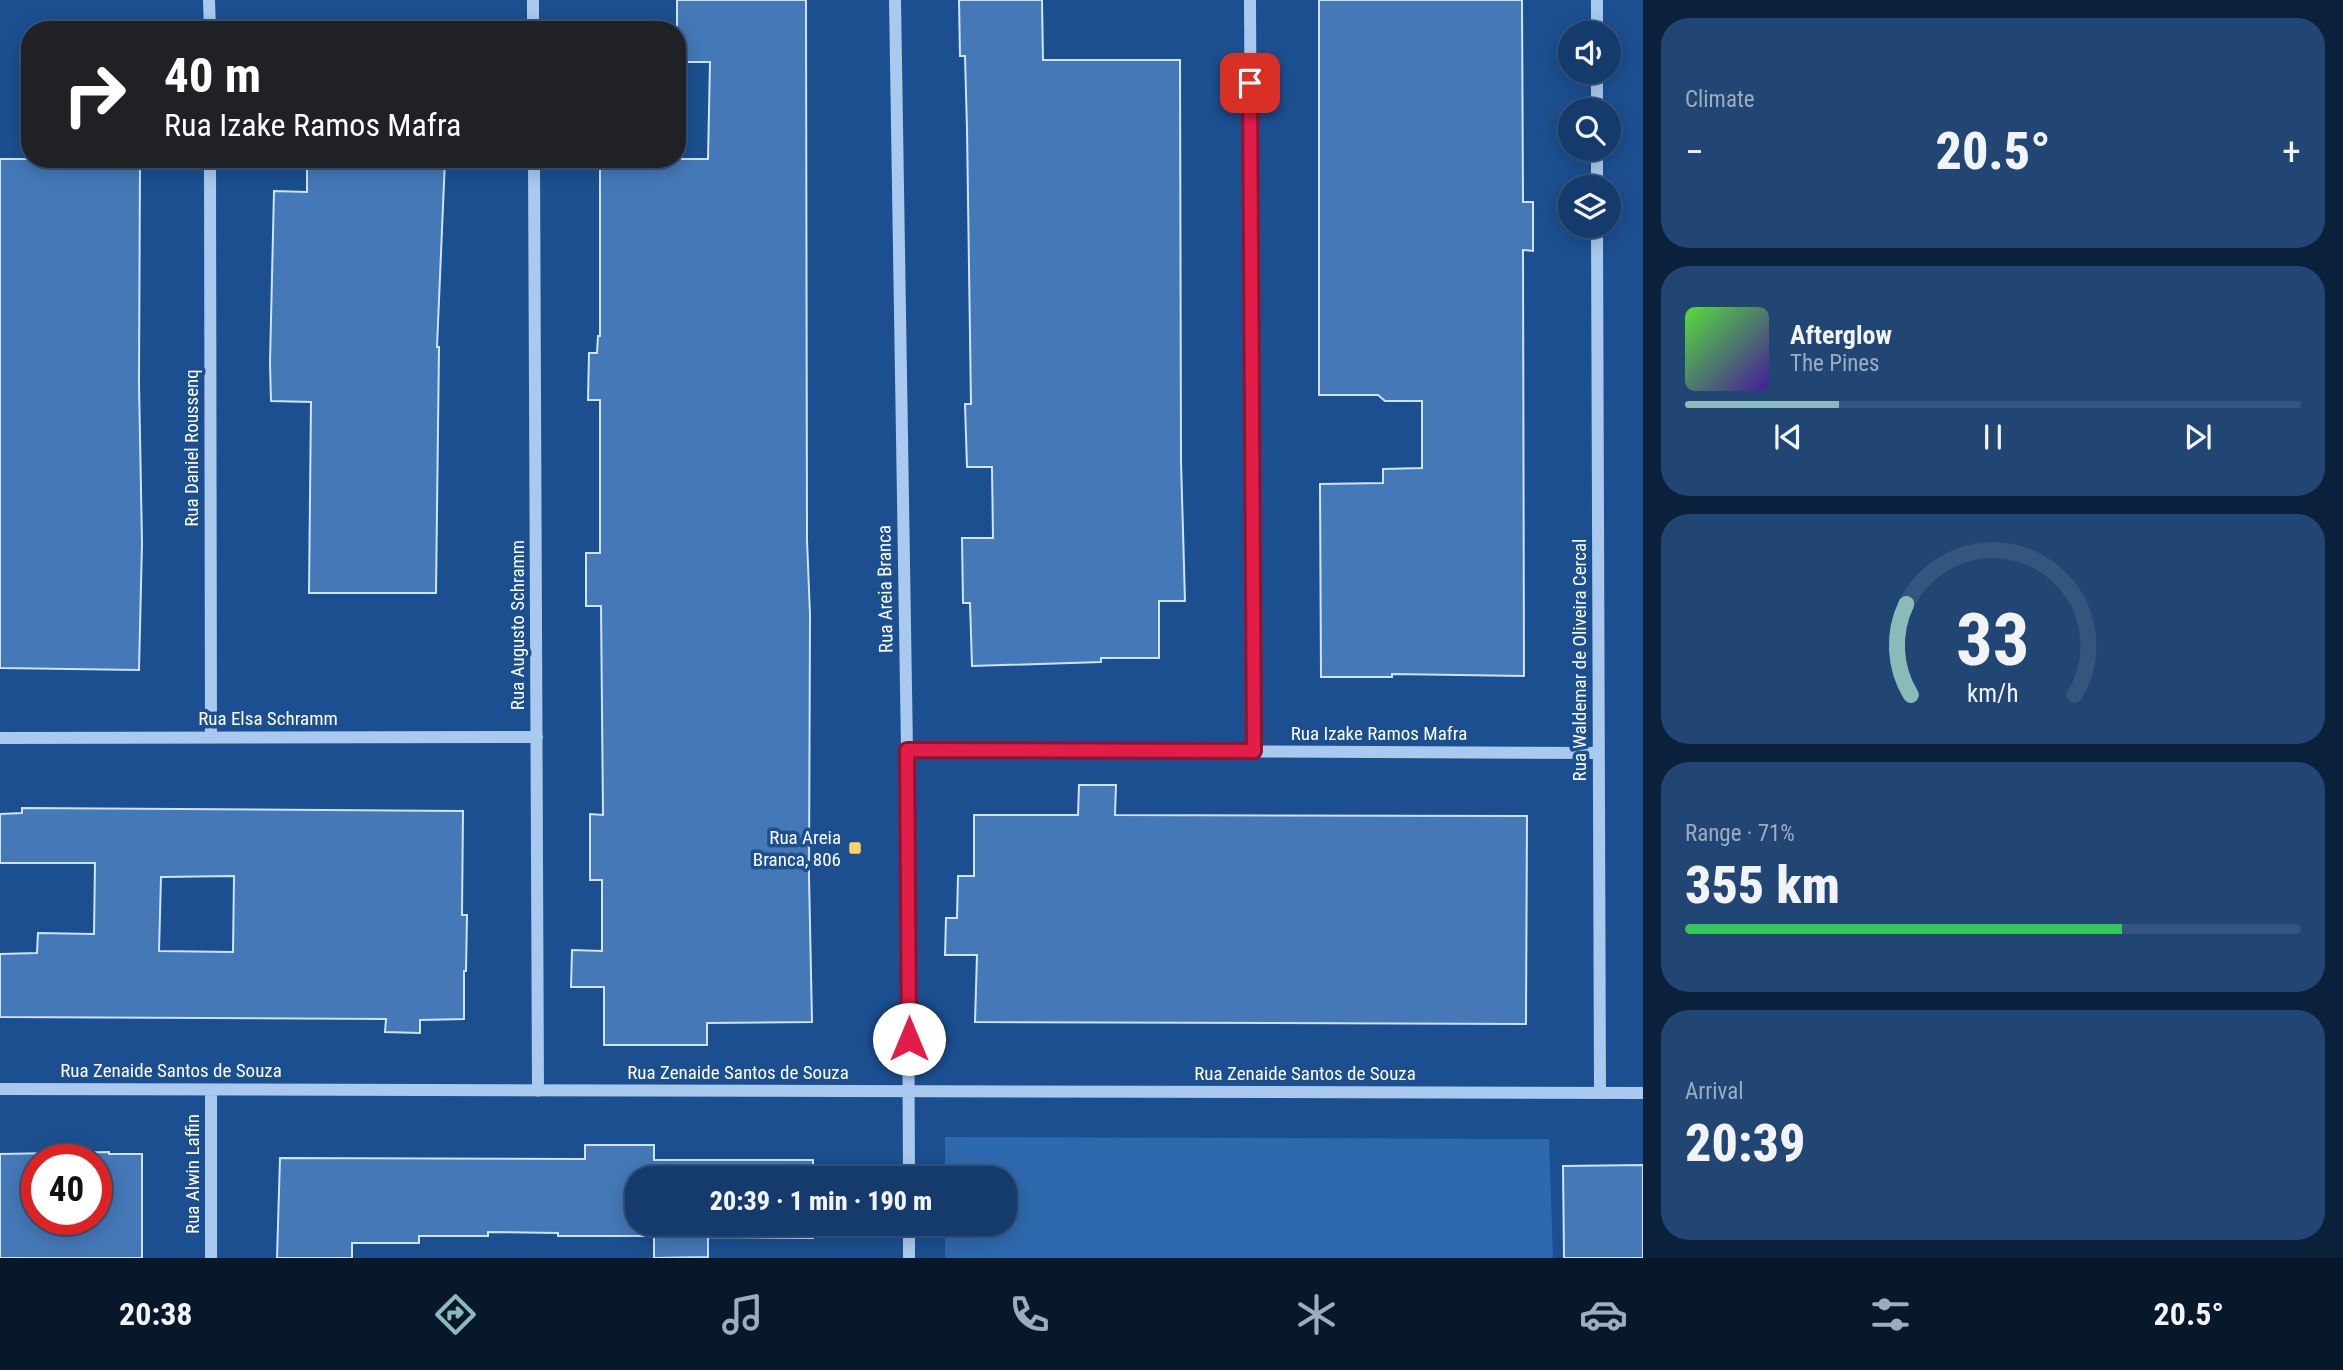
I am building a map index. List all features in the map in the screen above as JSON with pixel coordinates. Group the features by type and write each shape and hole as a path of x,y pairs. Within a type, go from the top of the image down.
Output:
{"street":[{"path":"209,0 209,21"},
{"path":"533,0 533,21"},
{"name":"Rua Areia Branca","path":"895,0 907,750 909,1166"},
{"path":"1250,0 1254,751"},
{"path":"1597,0 1597,21"},
{"name":"Rua Daniel Roussenq","path":"210,168 211,737"},
{"name":"Rua Augusto Schramm","path":"534,168 538,1091"},
{"name":"Rua Waldemar de Oliveira Cercal","path":"1597,238 1600,1093"},
{"name":"Rua Elsa Schramm","path":"0,738 537,737"},
{"name":"Rua Izake Ramos Mafra","path":"907,750 1598,753"},
{"name":"Rua Zenaide Santos de Souza","path":"0,1089 1643,1093"},
{"name":"Rua Alwin Laffin","path":"211,1090 211,1258"},
{"path":"909,1236 909,1258"}],"shaded area":[{"path":"945,1137 1549,1139 1553,1258 945,1258 945,1236 1017,1236 1017,1166 945,1166"}],"building":[{"path":"677,0 806,0 807,540 810,615 809,876 812,1022 707,1023 707,1045 604,1045 604,987 571,987 572,950 602,951 602,880 590,880 590,814 603,815 601,606 586,606 586,553 600,553 600,400 588,400 589,353 597,353 600,336 600,168 686,168 686,159 708,159 710,62 686,62 686,21 677,21"},
{"path":"959,0 1042,0 1043,60 1180,60 1181,461 1185,601 1159,601 1159,658 1101,658 1101,662 972,666 970,603 963,603 962,538 993,538 992,467 967,467 965,404 971,404 967,129 965,56 960,56"},
{"path":"1319,0 1522,0 1523,202 1533,202 1533,251 1523,250 1524,676 1392,674 1392,677 1321,677 1320,484 1383,483 1383,469 1422,468 1422,401 1385,401 1378,395 1319,395"},
{"path":"0,159 21,159 21,168 140,168 139,383 142,543 139,670 0,668"},
{"path":"307,168 445,168 437,347 436,593 309,593 311,402 271,401 270,363 274,191 307,192"},
{"path":"1079,785 1116,785 1115,815 1527,816 1526,1024 975,1022 977,955 945,955 946,918 957,918 958,876 974,876 974,815 1078,815"},
{"path":"22,808 463,811 462,915 467,915 464,1019 420,1020 420,1033 385,1032 386,1019 0,1017 0,954 37,953 38,933 94,934 95,863 0,863 0,814 22,813","holes":["234,876 233,952 159,951 161,877"]},
{"path":"585,1145 654,1145 654,1160 813,1160 813,1166 625,1166 625,1236 488,1232 488,1236 419,1236 419,1243 352,1243 352,1258 277,1258 280,1158 585,1159"},
{"path":"0,1154 21,1154 21,1235 112,1235 112,1154 142,1154 142,1258 0,1258"},
{"path":"1643,1165 1643,1258 1564,1258 1563,1166"},
{"path":"654,1236 813,1236 708,1237 708,1257 654,1258"}],"place":[{"name":"Rua Areia Branca, 806","path":"855,848"}],"route":[{"path":"909,1039 907,750 1254,751 1250,83"}]}
